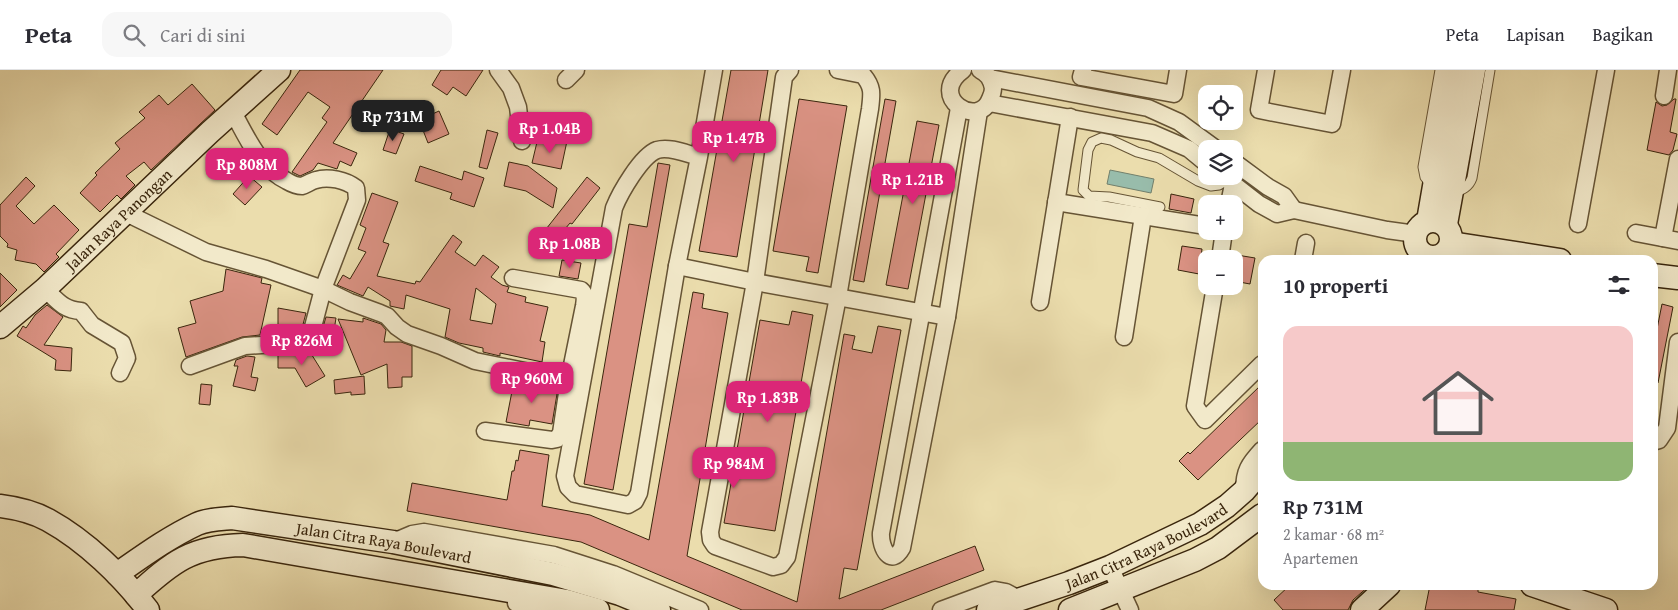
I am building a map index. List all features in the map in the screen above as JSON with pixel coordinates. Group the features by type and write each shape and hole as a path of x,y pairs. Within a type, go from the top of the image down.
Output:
{"main road":[{"name":"Jalan Raya Panongan","path":"0,327 45,289 279,70"},
{"path":"1443,192 1477,97 1474,70"},
{"path":"1446,74 1443,192 1434,243 1523,255"},
{"path":"1658,275 1678,278"},
{"name":"Jalan Citra Raya Boulevard","path":"988,610 1110,567 1200,524 1227,506 1244,491 1258,475"},
{"path":"0,506 21,509 47,519 85,546 117,574 142,602"},
{"name":"Jalan Citra Raya Boulevard","path":"117,574 156,547 198,524 214,519 232,518 393,542 465,548 552,564 595,585 633,591 659,610"},
{"name":"Jalan Citra Raya Boulevard","path":"1070,610 1126,600 1218,548 1258,518"},
{"name":"Jalan Citra Raya Boulevard","path":"142,602 163,570 198,551 220,546 243,545 426,577 561,607 598,610"},
{"path":"1362,610 1384,590"},
{"path":"1547,590 1606,610"}],"street":[{"path":"498,70 511,88 518,107 522,141"},
{"path":"699,157 667,149 656,150 635,172 621,191 614,208 565,476 568,486 575,494 628,504 635,501 639,492 677,266 699,157 714,70"},
{"path":"790,70 784,76 755,282 710,532 711,540 715,546 773,567 781,565 787,557 838,296 872,94 871,84 863,75 838,70"},
{"path":"963,70 955,76 950,87 951,99 959,108 968,112 984,107 1070,117 1152,133 1189,149 1198,156"},
{"path":"1083,70 1081,77 1174,94 1178,70"},
{"path":"1266,70 1259,110 1332,124 1342,70"},
{"path":"1578,224 1606,70"},
{"path":"1664,96 1668,70"},
{"path":"959,108 881,533 880,542 884,551 889,555 896,556 902,548 947,317 984,107 994,91 985,73"},
{"path":"985,73 1148,108 1179,122 1204,140"},
{"path":"190,366 245,346 309,342 323,289 357,200 358,193 351,184 326,178 315,180 303,186 295,185 278,177 269,170 255,150 233,112"},
{"path":"1040,302 1070,117"},
{"path":"1636,233 1671,240 1678,159"},
{"path":"1243,168 1284,196 1294,210"},
{"path":"1234,185 1259,204 1278,214 1294,210 1387,230 1434,243"},
{"path":"1056,202 1198,225"},
{"path":"126,212 206,252 266,269 323,289 387,316 407,334 475,361 569,380"},
{"path":"1124,337 1143,216"},
{"path":"1304,255 1306,244"},
{"path":"677,266 947,317"},
{"path":"485,432 557,439 561,432 584,306 585,298 581,290 513,278"},
{"path":"45,289 65,308 81,311 92,325 122,343 127,358 120,373"},
{"path":"1214,295 1195,406 1204,420 1258,368"},
{"path":"1658,440 1667,428 1678,342"},
{"path":"1244,491 1247,469 1258,454"},
{"path":"1110,567 1126,600"},
{"path":"1086,576 1097,605"},
{"path":"941,610 995,590 1006,592 1019,599"},
{"path":"633,591 700,610"}],"lane":[{"path":"1477,97 1490,70"},
{"path":"1160,207 1086,194 1083,190 1088,150 1092,142 1101,138 1111,140 1137,152 1159,158 1198,181"}],"shaded area":[{"path":"1110,170 1154,179 1151,193 1107,184"}],"building":[{"path":"300,70 383,70 333,143 357,153 351,166 340,161 337,169 318,163 313,170 300,176 292,172 327,122 322,118 330,107 308,92 277,135 262,124"},
{"path":"441,70 483,70 466,96 453,87 447,95 432,85"},
{"path":"731,70 768,70 737,257 699,251"},
{"path":"192,84 215,110 151,170 144,162 126,176 135,185 121,199 117,195 100,212 80,193 97,175 95,173 120,149 115,143 145,118 139,112 159,95 168,105"},
{"path":"799,99 847,106 818,273 806,271 809,257 773,251"},
{"path":"885,99 896,101 864,282 853,280"},
{"path":"1676,99 1670,132 1677,134 1673,150 1669,155 1647,150 1656,102 1662,106 1667,105"},
{"path":"439,111 449,134 428,143 419,120"},
{"path":"917,121 939,125 908,289 886,285"},
{"path":"390,129 404,134 396,154 383,150"},
{"path":"487,130 498,133 487,169 479,167"},
{"path":"554,138 567,141 561,169 532,163 537,142 553,145"},
{"path":"509,162 528,166 557,188 553,208 526,191 504,186"},
{"path":"658,163 670,165 613,490 584,484 629,224 647,227"},
{"path":"420,166 462,180 464,171 484,178 474,207 450,199 452,193 415,181"},
{"path":"249,176 262,187 245,205 233,194"},
{"path":"26,177 35,186 16,206 34,224 54,205 79,230 56,254 59,257 44,272 36,264 15,260 17,250 7,247 8,244 0,236 0,205"},
{"path":"587,177 600,188 572,224 570,223 550,247 539,238"},
{"path":"372,193 398,202 383,242 389,244 377,276 415,284 416,281 420,282 453,235 462,242 455,252 475,266 483,255 499,267 491,277 502,285 509,287 507,292 526,297 525,302 548,307 540,341 545,342 542,362 500,353 500,356 483,352 483,348 459,343 445,337 450,309 406,295 404,309 390,306 390,301 368,287 363,296 337,285 343,275 350,279 366,252 358,249 366,228 360,225","holes":["476,288 496,304 492,324 470,320"]},
{"path":"1171,194 1194,199 1191,213 1169,209"},
{"path":"1182,246 1202,249 1198,250 1198,274 1178,270"},
{"path":"1243,256 1255,258 1250,284 1243,283"},
{"path":"562,260 581,263 578,279 559,276"},
{"path":"226,269 262,278 261,283 271,285 260,335 242,337 186,357 178,328 196,323 190,301 223,291"},
{"path":"0,273 17,290 0,307"},
{"path":"693,292 704,294 702,308 728,313 687,556 797,602 844,334 855,336 852,349 872,353 878,326 901,330 857,570 844,568 839,599 975,546 984,570 881,610 742,610 581,542 407,511 412,483 507,500 512,471 514,471 516,460 518,461 520,450 549,455 542,506 590,515 649,540"},
{"path":"1662,304 1673,307 1658,383 1658,324"},
{"path":"47,305 63,317 44,345 72,348 71,371 55,370 56,360 17,336 23,326 26,328 35,315"},
{"path":"278,308 306,313 301,332 278,334"},
{"path":"792,311 813,315 775,531 724,523 760,320 789,325"},
{"path":"326,317 336,318 331,349 317,347"},
{"path":"363,318 381,324 386,330 384,342 401,342 412,346 412,377 402,377 402,387 388,388 387,364 361,375 338,319 363,322"},
{"path":"310,352 325,376 306,387 295,368 278,368 278,354"},
{"path":"247,356 255,357 251,377 258,378 255,391 233,386 238,366 234,366 236,360"},
{"path":"364,376 365,394 351,395 351,392 335,394 334,380"},
{"path":"514,381 558,388 552,424 530,420 529,426 506,422"},
{"path":"201,384 212,385 210,405 199,404"},
{"path":"1258,388 1258,423 1198,480 1179,461 1188,452 1190,454"},
{"path":"1285,590 1364,590 1353,600 1348,610 1283,610 1274,600"},
{"path":"1429,590 1478,590 1478,592 1516,599 1514,610 1425,610"}]}
